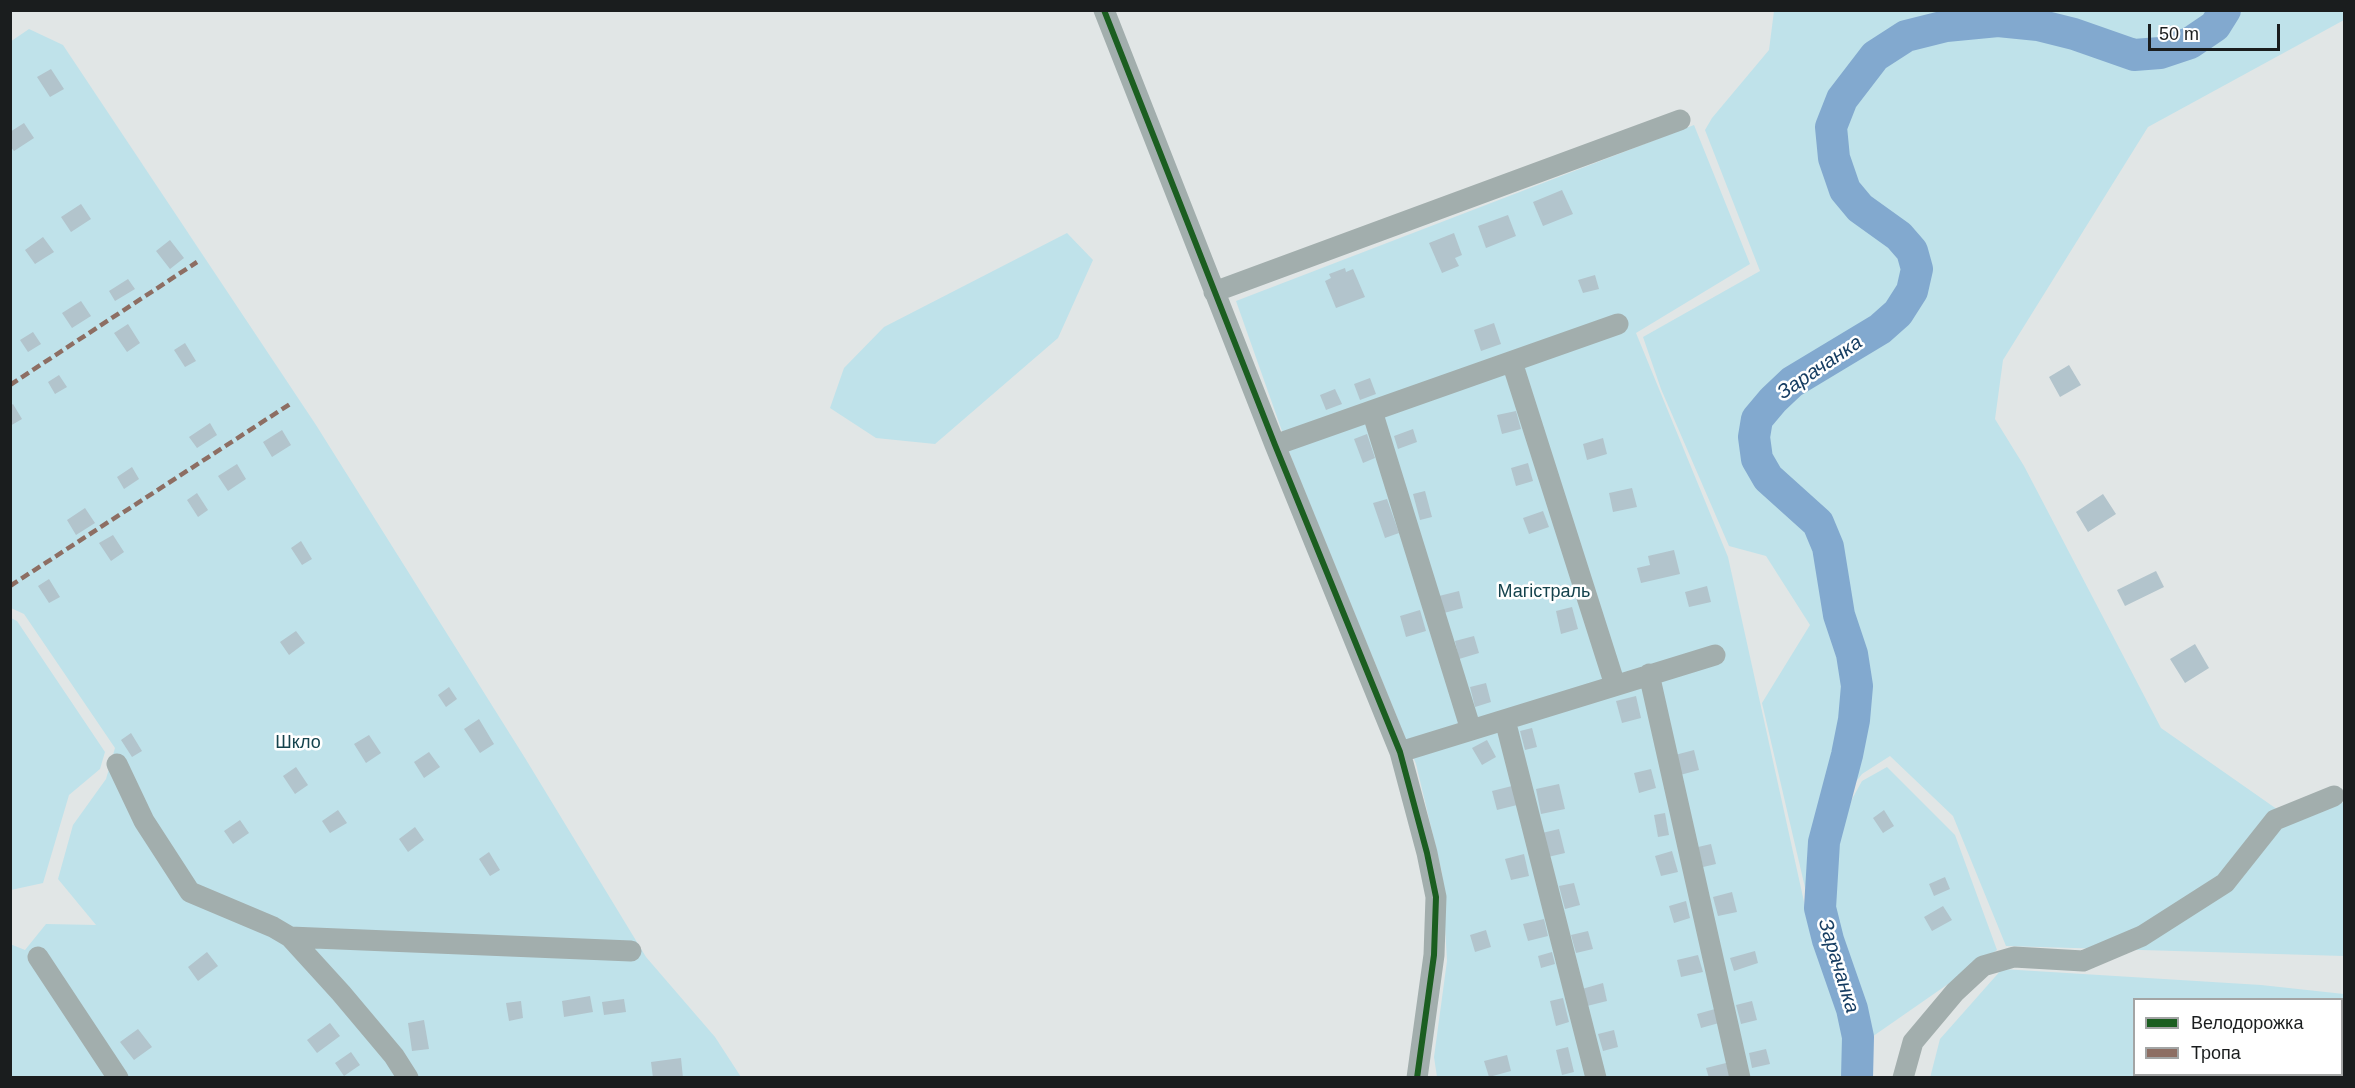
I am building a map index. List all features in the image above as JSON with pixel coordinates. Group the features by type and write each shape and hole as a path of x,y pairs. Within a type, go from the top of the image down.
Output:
{"street":[{"path":"1104,10 1275,445 1400,752 1427,853 1436,897 1434,955 1417,1077"},
{"path":"1214,292 1680,120"},
{"path":"1275,445 1618,324"},
{"path":"1512,362 1615,685"},
{"path":"1372,411 1471,730"},
{"path":"1400,752 1715,655"},
{"path":"1649,675 1740,1077"},
{"path":"1505,720 1596,1077"},
{"path":"117,764 144,821 190,892 273,927 290,937 341,993 394,1056 408,1077"},
{"path":"1903,1077 1913,1042 1955,992 1983,966 2014,957 2084,961 2142,936 2224,883 2275,820 2334,796"},
{"path":"290,937 631,951"},
{"path":"38,957 118,1077"}],"green space":[{"path":"1774,11 2344,11 2344,20 2148,127 2003,360 1995,419 2024,466 2161,728 2291,819 2344,802 2344,956 2006,946 1953,816 1890,756 1862,774 1847,793 1828,856 1826,909 1813,922 1762,703 1810,625 1766,556 1729,546 1661,389 1643,337 1760,271 1705,130 1712,118 1769,50"},
{"name":"Шкло","path":"29,29 63,45 316,425 525,758 646,957 715,1037 741,1077 11,1077 10,944 25,950 46,924 96,925 58,879 73,825 106,779 115,748 24,614 11,608 10,42"},
{"name":"Магістраль","path":"1694,125 1750,264 1636,333 1728,557 1810,929 1829,911 1833,855 1852,799 1862,781 1887,767 1955,835 1997,950 1869,1039 1866,1077 1437,1077 1434,1057 1447,961 1442,873 1416,764 1294,465 1236,301"},
{"path":"1067,233 1093,260 1058,338 935,444 876,438 830,408 844,368 884,327"},
{"path":"11,618 17,621 105,752 100,769 69,795 43,883 11,890"},
{"path":"2002,969 2261,985 2344,994 2344,1077 1930,1078 1940,1039"}],"building":[{"path":"51,69 64,89 50,97 37,77"},
{"path":"24,123 34,138 14,151 10,146 10,132"},
{"path":"1562,190 1573,214 1543,226 1533,202"},
{"path":"81,204 91,219 71,232 61,217"},
{"path":"1508,215 1516,236 1486,248 1478,226"},
{"path":"1454,233 1462,255 1455,258 1459,266 1442,273 1429,243"},
{"path":"43,237 54,252 35,264 25,250"},
{"path":"170,240 184,258 170,269 156,251"},
{"path":"1345,268 1346,272 1353,269 1365,297 1336,308 1325,281 1331,278 1329,274"},
{"path":"1595,275 1599,289 1583,293 1578,280"},
{"path":"128,279 135,289 115,301 109,291"},
{"path":"81,301 91,316 72,328 62,313"},
{"path":"1494,323 1501,344 1481,351 1474,330"},
{"path":"128,324 140,343 127,352 114,333"},
{"path":"33,332 41,344 28,352 20,340"},
{"path":"185,343 196,361 185,367 174,350"},
{"path":"2069,365 2081,385 2060,397 2049,377"},
{"path":"59,375 67,387 55,394 48,382"},
{"path":"1370,378 1376,394 1360,400 1354,384"},
{"path":"1335,389 1342,404 1326,410 1320,395"},
{"path":"13,404 22,419 10,426 10,406"},
{"path":"1516,411 1521,429 1502,434 1497,415"},
{"path":"210,423 217,435 197,448 189,437"},
{"path":"1413,429 1417,442 1398,449 1394,436"},
{"path":"282,430 291,445 272,457 263,442"},
{"path":"1367,434 1375,458 1363,463 1354,439"},
{"path":"1603,438 1607,454 1587,460 1583,444"},
{"path":"1528,463 1533,481 1516,486 1511,468"},
{"path":"237,464 246,479 228,491 218,476"},
{"path":"132,467 139,479 124,489 117,477"},
{"path":"1632,488 1637,507 1613,512 1609,493"},
{"path":"1425,491 1432,517 1420,520 1413,494"},
{"path":"197,493 208,510 198,517 187,500"},
{"path":"2103,494 2116,514 2088,532 2076,512"},
{"path":"1387,499 1399,533 1385,538 1373,503"},
{"path":"85,508 95,523 76,535 67,520"},
{"path":"1543,511 1549,527 1529,534 1523,518"},
{"path":"113,535 124,552 111,561 99,543"},
{"path":"301,541 312,559 302,565 291,548"},
{"path":"1674,550 1680,574 1641,583 1637,568 1650,565 1648,556"},
{"path":"2156,571 2164,587 2125,606 2117,590"},
{"path":"49,579 60,597 49,603 38,586"},
{"path":"1707,586 1711,602 1689,607 1685,592"},
{"path":"1459,591 1463,608 1444,613 1439,596"},
{"path":"1572,607 1578,629 1561,634 1556,611"},
{"path":"1420,610 1426,631 1406,637 1400,616"},
{"path":"296,631 305,643 289,655 280,642"},
{"path":"1474,636 1479,653 1459,659 1455,641"},
{"path":"2195,644 2209,668 2185,683 2170,659"},
{"path":"1486,683 1491,702 1475,707 1470,687"},
{"path":"449,687 457,699 446,707 438,695"},
{"path":"1636,696 1641,718 1622,723 1616,701"},
{"path":"479,719 494,744 480,753 464,729"},
{"path":"1532,728 1537,747 1525,750 1520,731"},
{"path":"131,733 142,751 132,757 121,740"},
{"path":"369,735 381,753 366,763 354,744"},
{"path":"1487,740 1496,757 1482,765 1472,748"},
{"path":"1694,750 1699,770 1680,775 1675,755"},
{"path":"429,752 440,767 424,778 414,762"},
{"path":"296,767 308,785 295,794 283,776"},
{"path":"1651,769 1656,788 1639,793 1634,773"},
{"path":"1559,784 1565,809 1541,814 1536,789"},
{"path":"1512,786 1517,805 1497,810 1492,791"},
{"path":"338,810 347,823 330,833 322,821"},
{"path":"1884,810 1894,826 1883,833 1873,818"},
{"path":"1665,813 1669,835 1658,837 1654,815"},
{"path":"240,820 249,833 233,844 224,831"},
{"path":"415,827 424,840 408,852 399,839"},
{"path":"1559,829 1565,853 1548,857 1542,833"},
{"path":"1711,844 1716,864 1703,867 1698,847"},
{"path":"1672,851 1678,872 1661,876 1655,856"},
{"path":"489,852 500,870 490,876 479,859"},
{"path":"1524,854 1529,876 1511,880 1505,859"},
{"path":"1945,877 1950,889 1934,896 1929,884"},
{"path":"1574,883 1580,905 1565,909 1559,886"},
{"path":"1732,892 1737,912 1718,916 1713,897"},
{"path":"1686,901 1690,918 1674,923 1669,906"},
{"path":"1943,906 1952,920 1932,931 1924,917"},
{"path":"1544,919 1548,936 1528,941 1523,924"},
{"path":"1486,930 1491,947 1475,952 1470,935"},
{"path":"1588,931 1593,949 1576,953 1571,935"},
{"path":"1755,951 1758,963 1734,971 1730,958"},
{"path":"207,952 218,966 198,981 188,967"},
{"path":"1552,952 1555,964 1541,968 1538,956"},
{"path":"1698,955 1703,972 1681,977 1677,960"},
{"path":"1603,983 1607,1001 1587,1006 1582,989"},
{"path":"590,996 593,1012 564,1017 562,1001"},
{"path":"1563,998 1569,1022 1556,1026 1550,1001"},
{"path":"624,999 626,1012 604,1015 602,1002"},
{"path":"521,1001 523,1018 509,1021 506,1003"},
{"path":"1752,1001 1757,1020 1741,1024 1736,1005"},
{"path":"1715,1009 1719,1023 1701,1028 1697,1014"},
{"path":"424,1020 429,1049 412,1051 408,1023"},
{"path":"330,1023 340,1036 317,1053 307,1040"},
{"path":"138,1029 152,1047 134,1060 120,1042"},
{"path":"1614,1030 1618,1047 1603,1051 1598,1034"},
{"path":"1568,1047 1574,1072 1562,1075 1556,1050"},
{"path":"1766,1049 1770,1064 1752,1068 1749,1053"},
{"path":"351,1052 360,1065 344,1076 335,1063"},
{"path":"1507,1055 1511,1071 1489,1077 1484,1061"},
{"path":"681,1058 683,1078 653,1078 651,1062"},
{"path":"1726,1063 1730,1078 1709,1078 1706,1068"}],"waterway":[{"name":"Зарачанка","path":"1857,1078 1858,1037 1852,1009 1828,940 1820,908 1824,842 1854,720 1857,686 1852,654 1839,615 1828,547 1818,523 1768,478 1757,459 1754,437 1757,419 1792,382 1880,329 1898,313 1912,291 1917,269 1912,251 1899,236 1860,208 1845,190 1834,158 1831,127 1842,99 1875,56 1906,36 1946,26 1998,21 2038,25 2074,34 2134,55 2160,53 2190,43 2215,26 2225,10"}],"marked path":[{"path":"10,385 197,262"},
{"path":"10,586 290,404"}],"cycle path":[{"path":"1104,10 1275,445 1400,752 1427,853 1436,897 1434,955 1417,1078"}]}
